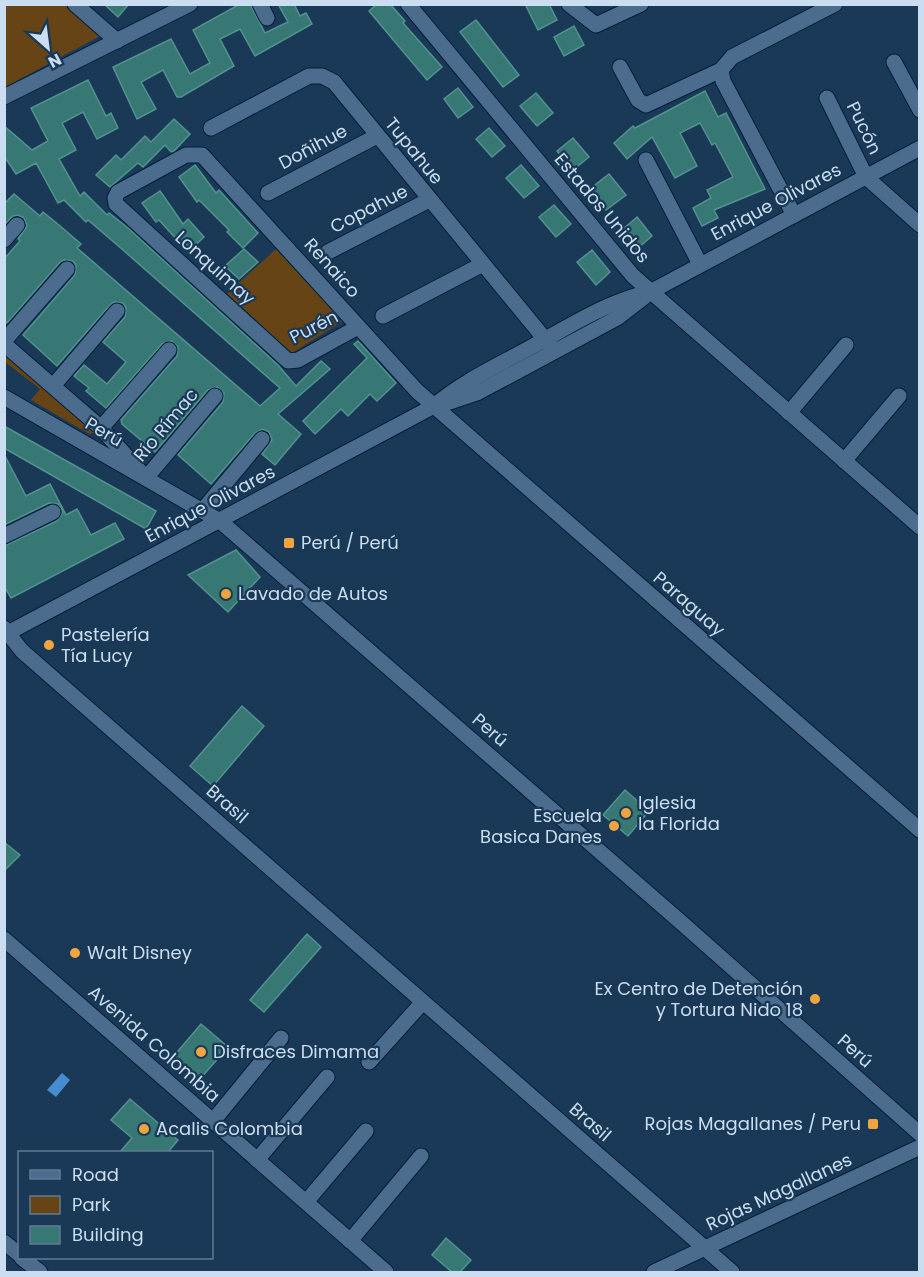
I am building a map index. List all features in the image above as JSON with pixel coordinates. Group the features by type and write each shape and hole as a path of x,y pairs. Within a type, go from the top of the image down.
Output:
{"street":[{"path":"75,4 117,41"},
{"path":"4,97 190,4"},
{"name":"Estados Unidos","path":"408,4 633,276 920,527"},
{"path":"569,4 596,25 641,4"},
{"path":"620,67 638,100 646,105 722,70 732,57 835,4"},
{"path":"894,62 920,110"},
{"path":"722,70 723,81 794,215"},
{"name":"Tupahue","path":"211,128 309,76 322,76 334,82 481,265 550,346"},
{"name":"Pucón","path":"827,98 866,177"},
{"name":"Doñihue","path":"268,193 376,136"},
{"name":"Enrique Olivares","path":"5,632 220,521 434,406 467,398 550,346 617,318 650,291 920,148"},
{"name":"Renaico","path":"116,204 115,198 118,192 186,155 202,154 358,327 434,406"},
{"path":"646,160 700,264"},
{"path":"866,177 920,225"},
{"name":"Copahue","path":"328,252 429,200"},
{"name":"Lonquimay","path":"116,204 288,361"},
{"path":"4,240 17,225"},
{"path":"382,316 481,265"},
{"path":"66,269 4,343 101,428 146,478"},
{"path":"53,386 117,311"},
{"name":"Purén","path":"288,361 298,360 358,327"},
{"path":"789,412 846,345"},
{"path":"101,428 169,350"},
{"name":"Río Rímac","path":"146,478 215,396"},
{"path":"844,461 899,396"},
{"name":"Perú","path":"4,397 220,521 683,924 920,1134"},
{"name":"Paraguay","path":"434,406 920,830"},
{"path":"202,511 262,439"},
{"path":"4,536 53,512"},
{"name":"Brasil","path":"5,632 22,651 732,1272"},
{"name":"Avenida Colombia","path":"4,939 386,1272"},
{"path":"369,1062 423,1002"},
{"path":"213,1121 281,1038"},
{"path":"257,1160 327,1077"},
{"path":"306,1202 366,1131"},
{"name":"Rojas Magallanes","path":"654,1272 920,1147"},
{"path":"350,1241 421,1156"},
{"path":"4,1242 18,1254"},
{"path":"25,1259 40,1272"}],"green space":[{"path":"5,5 66,5 102,35 5,87"},
{"path":"276,249 343,321 292,353 227,294"},
{"path":"4,350 94,430 93,433 89,434 31,400 40,389 5,362"}],"water":[{"path":"62,1073 70,1080 56,1097 47,1090"}],"building":[{"path":"104,4 129,4 118,17"},
{"path":"240,4 250,4 265,33 288,22 278,4 294,4 300,16 306,13 312,24 255,56 240,29 220,39 234,66 181,97 177,97 163,70 141,82 156,109 137,119 113,67 171,39 190,74 210,63 193,30"},
{"path":"377,4 390,4 405,21 403,23 442,67 427,80 369,11"},
{"path":"525,4 549,4 557,20 538,30"},
{"path":"476,20 519,75 503,87 460,32"},
{"path":"574,26 584,45 564,56 554,37"},
{"path":"88,80 106,116 111,113 118,128 97,139 83,112 62,123 76,150 59,159 80,196 84,192 107,215 109,213 128,228 278,365 296,386 321,361 330,369 278,414 301,434 275,465 262,454 272,440 269,432 263,429 255,433 211,484 178,455 223,402 224,393 217,387 208,390 155,452 122,424 121,420 177,356 178,347 171,341 162,344 106,408 86,391 89,388 74,376 84,365 107,384 126,362 103,342 125,317 126,308 123,303 114,302 110,305 57,366 23,335 75,275 76,266 73,261 60,262 7,323 4,320 4,259 20,241 18,239 27,226 24,218 18,215 13,216 4,225 4,204 14,194 40,216 43,212 59,225 81,244 77,248 260,406 280,388 88,220 86,222 64,200 58,203 36,163 16,174 4,156 4,126 32,150 48,141 31,108"},
{"path":"458,88 473,107 458,118 444,99"},
{"path":"705,91 718,117 726,113 765,189 714,210 718,218 702,226 693,208 711,198 707,190 733,177 715,143 712,145 700,123 680,133 697,166 675,178 652,137 627,159 614,143 633,126 635,128"},
{"path":"536,93 553,113 537,126 520,106"},
{"path":"174,119 190,134 174,151 171,152 165,145 143,167 138,163 110,187 96,175 116,155 121,160 145,136 151,142"},
{"path":"489,128 505,146 492,157 476,139"},
{"path":"573,138 589,157 573,170 557,151"},
{"path":"195,165 216,193 219,190 258,233 243,248 227,232 229,230 199,200 197,202 179,177"},
{"path":"521,165 539,186 524,198 506,178"},
{"path":"609,174 626,195 606,210 590,189"},
{"path":"160,191 183,224 188,219 204,237 188,252 159,220 156,222 142,203"},
{"path":"554,205 571,224 556,237 539,217"},
{"path":"637,217 652,236 637,249 622,230"},
{"path":"244,249 258,262 239,279 225,266"},
{"path":"592,250 610,272 596,285 577,262"},
{"path":"358,341 396,383 377,401 370,394 348,416 341,409 315,434 303,421 367,358 354,344"},
{"path":"4,426 156,511 146,529 4,448"},
{"path":"4,454 26,496 50,484 66,515 77,509 91,535 115,523 124,539 11,598 4,586 4,546 57,521 63,512 58,504 49,503 4,525"},
{"name":"Lavado de Autos","path":"236,550 260,577 228,612 188,575"},
{"path":"242,706 264,726 213,786 190,766"},
{"name":"Iglesia la Florida","path":"625,790 649,811 628,836 603,815"},
{"path":"4,842 20,855 4,871"},
{"path":"307,934 321,947 264,1012 250,1000"},
{"name":"Disfraces Dimama","path":"201,1024 228,1047 200,1079 173,1057"},
{"name":"Acalis Colombia","path":"130,1099 178,1140 169,1151 121,1151 132,1138 111,1120"},
{"path":"446,1238 471,1260 460,1272 452,1272 432,1255"}],"place":[{"name":"Perú / Perú","path":"289,543"},
{"name":"Lavado de Autos","path":"226,594"},
{"name":"Pastelería Tía Lucy","path":"49,645"},
{"name":"Iglesia la Florida","path":"626,813"},
{"name":"Escuela Basica Danes","path":"614,826"},
{"name":"Walt Disney","path":"75,953"},
{"name":"Ex Centro de Detención y Tortura Nido 18","path":"815,999"},
{"name":"Disfraces Dimama","path":"201,1052"},
{"name":"Rojas Magallanes / Peru","path":"873,1124"},
{"name":"Acalis Colombia","path":"144,1129"}]}
